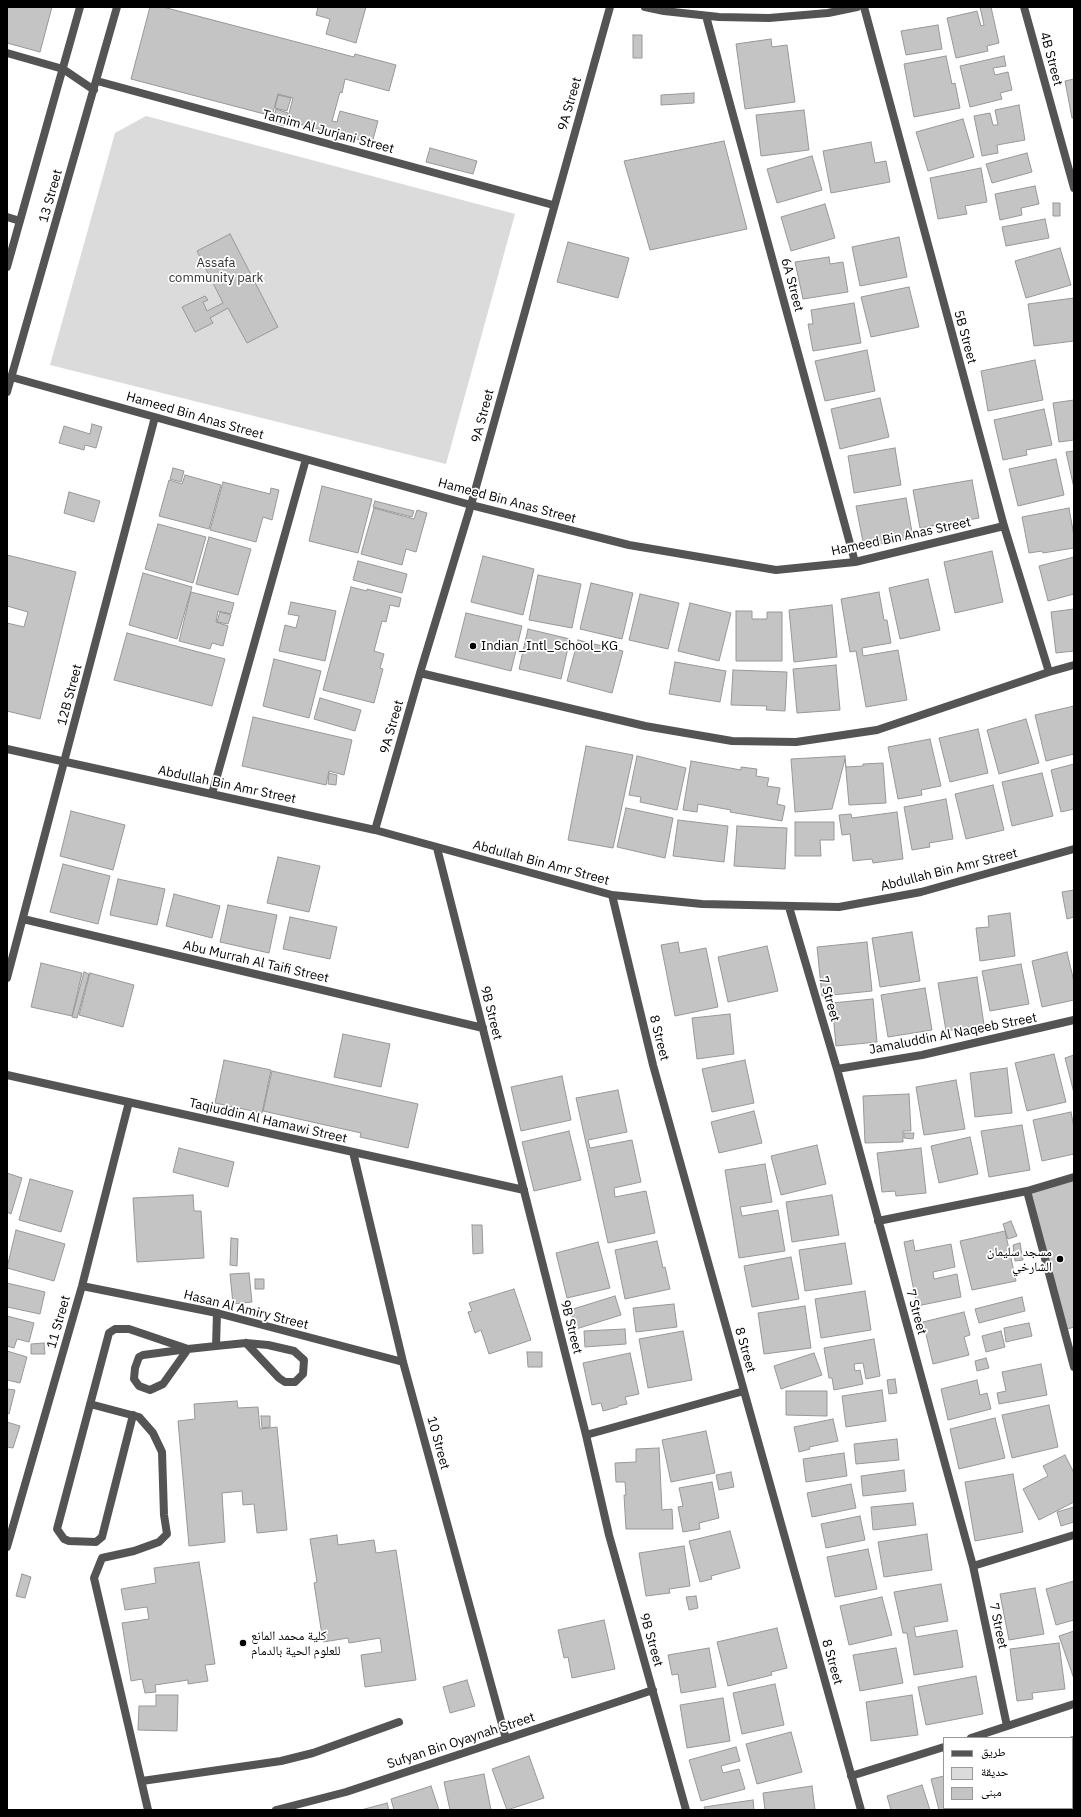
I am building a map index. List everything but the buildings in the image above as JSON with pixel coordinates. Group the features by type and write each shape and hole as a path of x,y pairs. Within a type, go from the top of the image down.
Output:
{"street":[{"name":"13 Street","path":"7,267 80,7"},
{"name":"13 Street","path":"7,392 118,7"},
{"name":"9A Street","path":"375,830 420,673 471,505 553,205 610,7"},
{"path":"645,7 706,16 769,18 828,13 857,7"},
{"name":"5B Street","path":"864,7 1004,526 1049,672"},
{"name":"4B Street","path":"1024,7 1074,188"},
{"name":"6A Street","path":"706,16 855,562"},
{"path":"7,53 63,69 94,90"},
{"name":"Tamim Al Jurjani Street","path":"97,81 553,205"},
{"path":"7,217 20,220"},
{"name":"Hameed Bin Anas Street","path":"11,377 471,505 628,545 776,570 855,562 1004,526"},
{"name":"12B Street","path":"7,978 155,417"},
{"path":"212,794 306,459"},
{"path":"420,673 645,726 732,741 796,742 877,730 1074,665"},
{"name":"Abdullah Bin Amr Street","path":"7,749 375,830 612,895 702,904 838,908 921,892 1074,850"},
{"name":"9B Street","path":"437,848 586,1435 609,1535 686,1810"},
{"name":"8 Street","path":"612,895 653,1065 861,1810"},
{"name":"7 Street","path":"789,907 837,1069 973,1566 1007,1726"},
{"name":"Abu Murrah Al Taifi Street","path":"23,919 483,1028"},
{"name":"Jamaluddin Al Naqeeb Street","path":"837,1069 922,1055 1074,1020"},
{"name":"Taqiuddin Al Hamawi Street","path":"7,1075 524,1190"},
{"name":"11 Street","path":"7,1547 82,1286 129,1102"},
{"name":"10 Street","path":"353,1152 403,1362 506,1739"},
{"path":"878,1221 1027,1191 1074,1177"},
{"path":"1027,1191 1074,1368"},
{"name":"Hasan Al Amiry Street","path":"82,1286 217,1313 403,1362"},
{"path":"216,1346 217,1313"},
{"path":"133,1415 102,1538 96,1542 69,1541 60,1535 57,1528 109,1333 115,1329 129,1329 188,1349"},
{"path":"188,1349 163,1384 150,1390 136,1383 134,1373 136,1361 144,1355 188,1349 246,1344 294,1351 304,1360 303,1374 295,1382 285,1382 279,1378 246,1344"},
{"path":"586,1435 744,1390"},
{"path":"90,1404 139,1417 153,1433 162,1452 164,1515 167,1534 159,1542 134,1551 102,1558 94,1578 148,1810"},
{"path":"973,1566 1074,1535"},
{"name":"Sufyan Bin Oyaynah Street","path":"276,1810 346,1792 653,1690"},
{"path":"974,1737 1074,1704"},
{"path":"142,1780 281,1761 312,1753 399,1722"},
{"path":"851,1776 943,1747"}],"green space":[{"name":"Assafa community park","path":"146,116 515,214 446,464 50,365 115,133"}],"place":[{"name":"Indian_Intl_School_KG","path":"473,646"},
{"name":"مسجد سليمان الشارخي","path":"1060,1259"},
{"name":"كلية محمد المانع للعلوم الحية بالدمام","path":"243,1643"}]}
